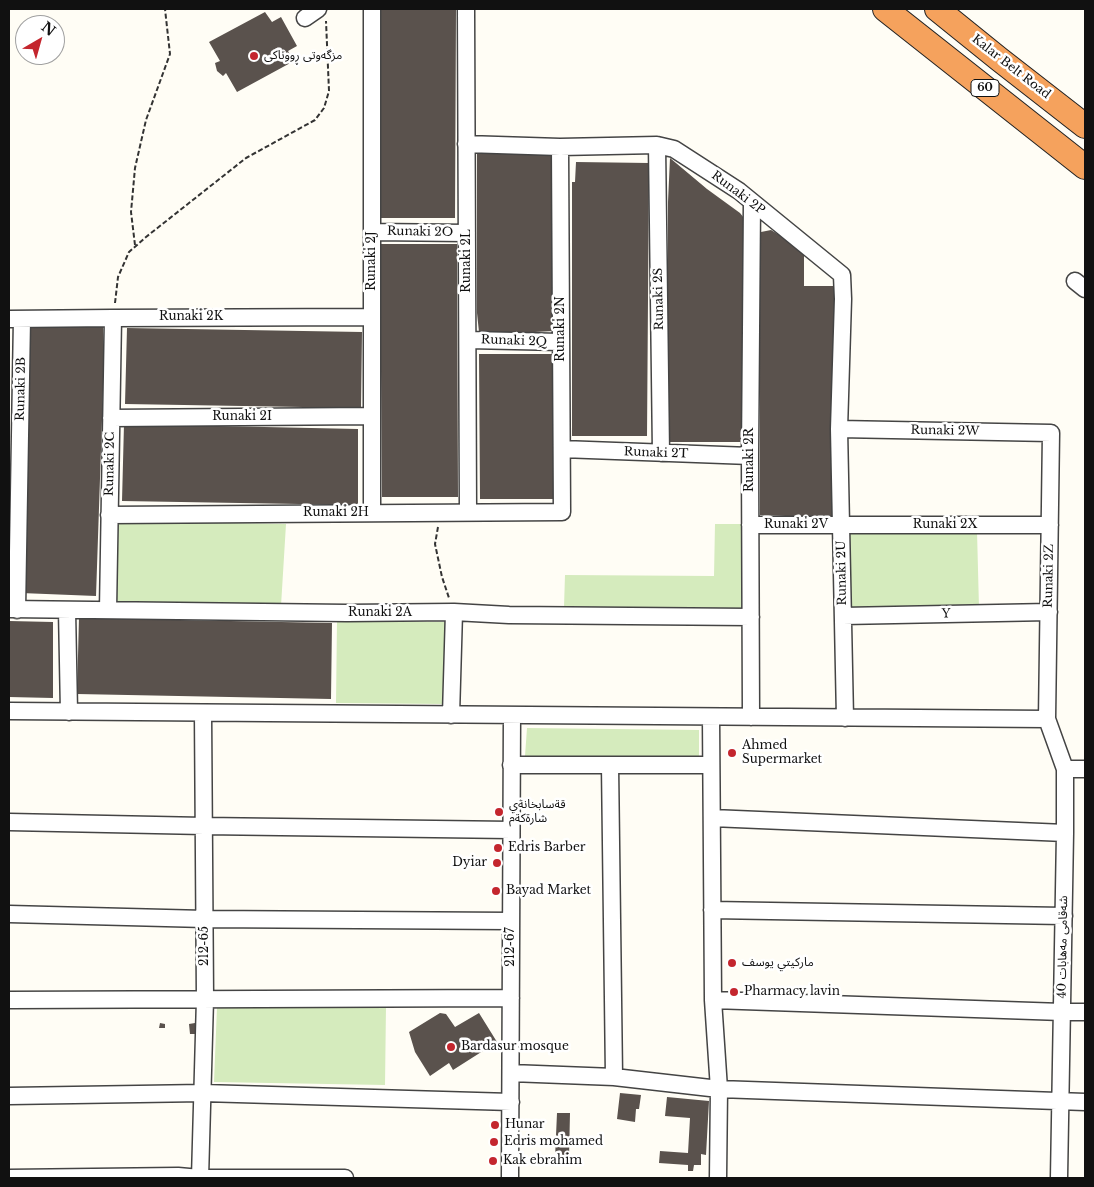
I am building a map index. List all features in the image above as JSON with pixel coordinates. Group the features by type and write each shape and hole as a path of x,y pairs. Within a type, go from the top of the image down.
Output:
{"highway":[{"name":"60","path":"885,9 1085,167"},
{"name":"Kalar Belt Road","path":"937,9 1085,126"}],"street":[{"name":"Runaki 2J","path":"372,9 372,513"},
{"name":"Runaki 2L","path":"466,9 468,512"},
{"name":"Runaki 2P","path":"466,144 560,146 657,145 674,149 739,191 842,276 839,429"},
{"name":"Runaki 2S","path":"657,145 661,453"},
{"name":"Runaki 2N","path":"560,146 562,512"},
{"name":"Runaki 2R","path":"751,717 750,456 752,203"},
{"name":"Runaki 2O","path":"372,232 467,233"},
{"name":"Runaki 2K","path":"16,319 372,317"},
{"name":"Runaki 2C","path":"108,610 113,318"},
{"name":"Runaki 2B","path":"13,609 16,319"},
{"name":"Runaki 2Q","path":"468,340 561,342"},
{"name":"Runaki 2I","path":"111,418 372,416"},
{"name":"Runaki 2W","path":"839,429 1051,433"},
{"name":"Runaki 2U","path":"839,429 845,718"},
{"name":"Runaki 2Z","path":"1047,719 1051,433"},
{"name":"Runaki 2T","path":"562,449 750,456"},
{"name":"Runaki 2H","path":"109,514 562,512"},
{"name":"Runaki 2V","path":"750,525 841,525"},
{"name":"Runaki 2X","path":"841,525 1050,525"},
{"name":"Runaki 2A","path":"13,609 347,613 454,612 509,615 751,617"},
{"path":"68,610 69,712"},
{"path":"451,715 454,612"},
{"name":"Y","path":"843,616 1049,612"},
{"path":"9,711 1047,719"},
{"name":"212-65","path":"200,1178 205,999 203,713"},
{"name":"212-67","path":"510,1178 512,715"},
{"path":"711,717 713,1000 719,1089 718,1178"},
{"name":"شەقامی مەهابات 40","path":"1047,719 1065,769 1064,916 1058,1178"},
{"path":"511,765 711,764"},
{"path":"610,765 614,1077"},
{"path":"1065,769 1085,769"},
{"path":"712,818 1065,833"},
{"path":"9,822 511,830"},
{"path":"712,910 1064,916"},
{"path":"9,914 204,919 511,921"},
{"path":"9,1000 511,998"},
{"path":"713,1000 1085,1012"},
{"path":"511,1073 614,1077 719,1089 1085,1102"},
{"path":"9,1096 203,1093 510,1102"},
{"path":"9,1178 178,1176 200,1178 345,1178"}],"path":[{"path":"135,246 131,212 135,168 146,120 170,54 165,9"},
{"path":"113,318 118,277 129,252 135,246 246,158 315,120 324,108 329,91 316,15"},
{"path":"440,512 435,544 442,578 454,612"}],"green space":[{"path":"116,521 286,524 281,606 117,603"},
{"path":"715,524 743,524 742,609 564,607 565,575 714,576"},
{"path":"847,530 977,531 979,608 849,609"},
{"path":"337,621 446,622 444,704 336,703"},
{"path":"527,728 699,730 699,757 525,756"},
{"path":"386,1006 385,1085 214,1082 217,1007"}],"building":[{"path":"381,9 456,9 455,218 379,218"},
{"name":"مزگەوتی ڕووناکی","path":"265,12 272,22 281,17 297,46 288,51 294,61 237,92 226,73 223,76 217,71 215,63 220,61 209,42"},
{"path":"477,150 554,151 552,240 554,331 479,332 477,313"},
{"path":"670,158 744,218 745,442 668,442 668,202"},
{"path":"576,162 649,163 647,436 572,436 572,182 575,182"},
{"path":"771,230 804,250 804,286 835,286 836,518 760,515 761,232"},
{"path":"380,244 457,244 458,497 382,497"},
{"path":"28,323 103,324 104,361 96,596 21,593"},
{"path":"127,328 362,332 361,408 125,404"},
{"path":"479,354 555,354 556,499 480,499"},
{"path":"124,424 358,429 358,505 122,501"},
{"path":"79,618 332,623 331,699 77,694"},
{"path":"9,621 53,622 53,698 9,697"},
{"name":"Bardasur mosque","path":"440,1013 446,1014 455,1027 479,1013 497,1042 453,1070 449,1063 430,1076 415,1052 409,1032"},
{"path":"160,1023 165,1024 165,1028 159,1028"},
{"path":"195,1023 196,1034 190,1034 189,1024"},
{"path":"620,1093 641,1095 639,1109 636,1109 635,1122 617,1119"},
{"path":"667,1097 709,1101 706,1155 701,1154 701,1165 694,1165 693,1171 688,1171 688,1165 659,1163 660,1151 688,1153 690,1118 665,1116"},
{"path":"557,1113 570,1113 569,1158 555,1158"}],"place":[{"name":"مزگەوتی ڕووناکی","path":"254,56"},
{"name":"Ahmed Supermarket","path":"732,753"},
{"name":"قةسابخانةي شارةكةم","path":"499,812"},
{"name":"Edris Barber","path":"498,848"},
{"name":"Dyiar","path":"497,863"},
{"name":"Bayad Market","path":"496,891"},
{"name":"ماركيتي يوسف","path":"732,963"},
{"name":"Pharmacy lavin","path":"734,992"},
{"name":"Bardasur mosque","path":"451,1047"},
{"name":"Hunar","path":"495,1125"},
{"name":"Edris mohamed","path":"494,1142"},
{"name":"Kak ebrahim","path":"493,1161"}]}
